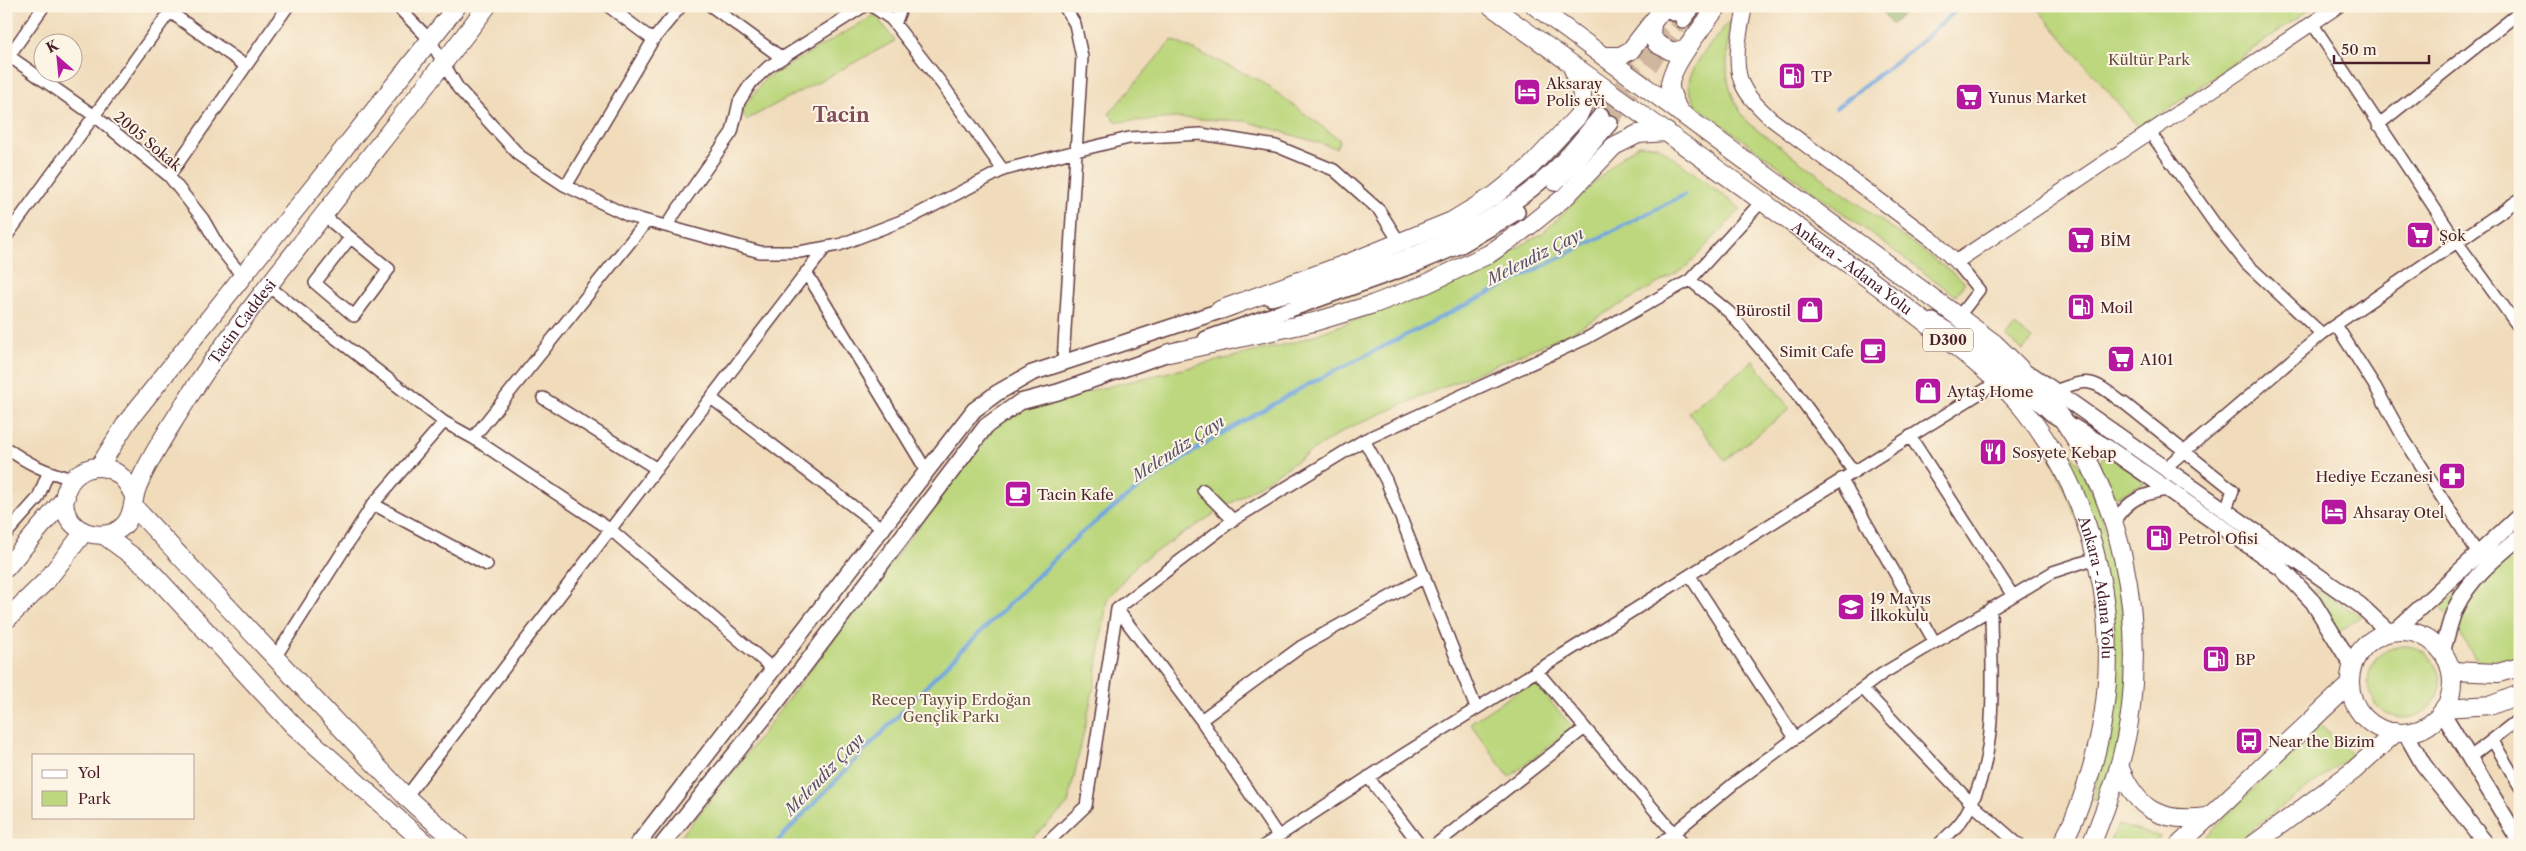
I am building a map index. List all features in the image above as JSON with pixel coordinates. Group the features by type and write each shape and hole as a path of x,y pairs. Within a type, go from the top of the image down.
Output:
{"main road":[{"name":"Tacin Caddesi","path":"99,467 127,422 457,6"},
{"name":"Tacin Caddesi","path":"105,536 124,526 147,464 193,389 268,286 487,6"},
{"name":"Ankara - Adana Yolu","path":"1491,6 1910,309 1999,381 2026,412 2057,459 2077,499 2096,558 2108,632 2110,668 2106,710 2097,750 2081,803 2061,845"},
{"name":"Ankara - Adana Yolu","path":"1536,6 1994,342 2019,366 2065,422 2087,462 2114,522 2128,589 2134,657 2131,708 2119,766 2105,810 2091,845"},
{"path":"1604,56 1620,56 1630,51 1652,23 1675,11 1694,6"},
{"path":"1679,112 1670,86 1672,77 1687,48 1718,6"},
{"path":"1652,23 1651,35 1657,44 1673,52 1687,48"},
{"path":"637,845 773,669 884,530 926,470 974,410 997,393 1032,373 1220,310 1400,243 1452,221 1495,195 1530,167 1569,128 1578,116 1582,104 1581,89 1571,64"},
{"path":"662,845 784,692 986,426 1020,402 1058,392 1411,266 1461,245 1516,212 1552,185 1574,165 1606,119 1547,177 1505,208 1458,234 1406,257 1306,289 1220,310"},
{"path":"1169,352 1314,322 1374,304 1426,284 1489,254 1529,226 1566,196 1614,146 1638,134 1667,132"},
{"path":"1910,309 1946,328 1988,356 2042,406 2170,490 2281,568 2313,602 2352,675 2355,704 2361,713 2376,726 2401,732 2423,764 2487,845"},
{"path":"2019,366 2360,605 2392,632"},
{"path":"6,568 66,497 72,479 84,470 99,467 115,470 127,480 134,500 276,656 406,796 460,845"},
{"path":"66,497 68,515 74,525 84,532 105,536 146,566 293,725 428,845"},
{"path":"2392,632 2520,515"},
{"path":"6,620 47,580 84,532"},
{"path":"2442,652 2455,608 2466,589 2483,569 2520,537"},
{"path":"2179,845 2352,675 2358,655 2366,645 2377,637 2392,632 2416,633 2435,644 2442,652 2451,671 2451,693 2443,710 2426,726 2401,732 2353,771 2253,845"},
{"path":"2451,671 2498,673 2520,667"},
{"path":"2443,710 2492,705 2520,694"},
{"path":"2443,710 2469,758 2520,842"},
{"path":"2119,766 2127,787 2139,801 2161,814 2183,820 2207,817"}],"street":[{"path":"7,57 44,6"},
{"path":"169,176 288,6"},
{"path":"397,6 430,40 445,62 458,88 520,156 566,186 630,216 760,252 799,252 839,244 912,217 1003,170 1129,138 1202,134 1276,146 1334,170 1379,210 1400,243"},
{"path":"608,6 652,40"},
{"path":"566,186 652,40 681,6"},
{"path":"711,6 782,58"},
{"path":"666,226 732,132 739,102 752,83 768,67 864,6"},
{"path":"872,6 895,24 942,84 1003,170"},
{"path":"895,24 902,6"},
{"path":"1063,362 1082,57 1075,24 1064,6"},
{"path":"1745,6 1738,52 1741,81 1751,99 1770,118 1933,240 1956,262 1978,290 1959,316"},
{"path":"1956,262 2338,6"},
{"path":"7,234 96,117 172,9 246,66"},
{"path":"2378,125 2520,12"},
{"path":"2312,23 2457,242 2520,329"},
{"name":"2005 Sokak","path":"7,57 96,117 169,176 202,220 219,247 243,277"},
{"path":"2150,131 2215,224 2247,264 2322,334"},
{"path":"2165,468 2322,334 2520,199"},
{"path":"1045,845 1086,806 1117,609 1233,520 1364,440 1587,338 1690,280 1762,201"},
{"path":"323,215 389,270 354,316 315,283 350,238"},
{"path":"473,438 647,221"},
{"path":"406,796 826,247"},
{"path":"806,272 926,470"},
{"path":"1690,280 1730,313 1788,383 1854,472"},
{"path":"268,286 444,422 473,438 611,530 773,669"},
{"path":"2336,325 2376,388 2404,438 2478,554"},
{"path":"1265,845 1536,670 1690,576 1999,381"},
{"path":"2055,390 2076,383 2098,383 2233,490 2225,512"},
{"path":"543,398 657,469"},
{"path":"711,398 884,530"},
{"path":"276,656 373,504 444,422"},
{"path":"1910,436 2013,596"},
{"path":"1364,440 1386,480 1476,708"},
{"path":"6,448 30,465 48,473 72,479"},
{"path":"6,534 38,498 48,473"},
{"path":"1841,479 1934,642"},
{"path":"1203,490 1233,520"},
{"path":"2114,522 2129,502 2142,495 2170,490"},
{"path":"373,504 487,565"},
{"path":"1659,845 1795,738 1863,689 1934,642 2053,572 2096,558"},
{"path":"1690,576 1795,738"},
{"path":"1201,720 1302,646 1424,577"},
{"path":"1938,845 1963,818 1971,803 1977,790 1990,741 1991,608"},
{"path":"1117,609 1201,720 1278,836"},
{"path":"1536,670 1684,845"},
{"path":"1863,689 1971,803 2019,845"},
{"path":"2469,758 2520,718"},
{"path":"1435,845 1585,728"},
{"path":"2493,741 2520,787"},
{"path":"1368,777 1420,845"}],"green space":[{"path":"1879,6 1914,6 1891,24"},
{"name":"Kültür Park","path":"2035,6 2314,6 2140,129"},
{"path":"875,15 895,41 746,120 742,110 766,78"},
{"path":"1730,20 1727,61 1729,85 1739,109 1748,123 1965,282 1956,296 1698,107 1692,97 1689,85 1693,69"},
{"path":"1172,40 1261,81 1340,140 1336,148 1246,121 1175,118 1117,122 1109,114"},
{"name":"Recep Tayyip Erdoğan Gençlik Parkı","path":"1639,145 1658,146 1741,209 1685,268 1572,332 1348,428 1138,563 1107,599 1095,681 1068,804 1025,845 674,845 737,767 959,472 1002,419 1026,406 1296,342 1411,299 1479,270 1543,233 1620,158"},
{"path":"2015,326 2032,339 2023,350 2007,337"},
{"path":"1753,361 1790,409 1725,460 1688,412"},
{"path":"2048,422 2084,474 2097,504 2115,567 2121,600 2128,689 2126,716 2107,794 2093,800 2098,774 2111,606 2041,430"},
{"path":"2104,457 2112,458 2145,482 2112,499 2099,472 2100,461"},
{"path":"2520,535 2520,658 2487,676 2441,606"},
{"path":"2314,589 2361,616 2339,632"},
{"path":"2404,646 2424,652 2434,662 2440,682 2434,702 2424,712 2404,718 2384,712 2374,702 2368,682 2374,662 2384,652"},
{"path":"1533,681 1573,728 1509,777 1470,723"},
{"path":"2316,720 2352,755 2272,814 2234,845 2196,845 2257,786"},
{"path":"2118,825 2161,837 2154,845 2108,845"}],"waterway":[{"name":"Melendiz Çayı","path":"1836,108 1917,45 1961,6"},
{"name":"Melendiz Çayı","path":"774,845 943,669 1079,535 1136,490 1211,440 1307,385 1684,195"}],"tunnel":[{"path":"1601,115 1673,13"},
{"path":"1610,123 1683,20"}],"place":[{"name":"TP","path":"1792,76"},
{"name":"Aksaray Polis evi","path":"1527,92"},
{"name":"Yunus Market","path":"1969,97"},
{"name":"Şok","path":"2420,235"},
{"name":"BİM","path":"2081,240"},
{"name":"Moil","path":"2081,307"},
{"name":"Bürostil","path":"1810,310"},
{"name":"Simit Cafe","path":"1873,351"},
{"name":"A101","path":"2121,359"},
{"name":"Aytaş Home","path":"1928,391"},
{"name":"Sosyete Kebap","path":"1993,452"},
{"name":"Hediye Eczanesi","path":"2452,476"},
{"name":"Tacin Kafe","path":"1018,494"},
{"name":"Ahsaray Otel","path":"2334,512"},
{"name":"Petrol Ofisi","path":"2159,538"},
{"name":"19 Mayıs İlkokulu","path":"1851,607"},
{"name":"BP","path":"2216,659"},
{"name":"Near the Bizim","path":"2249,741"}],"district":[{"name":"Tacin","path":"841,115"}]}
